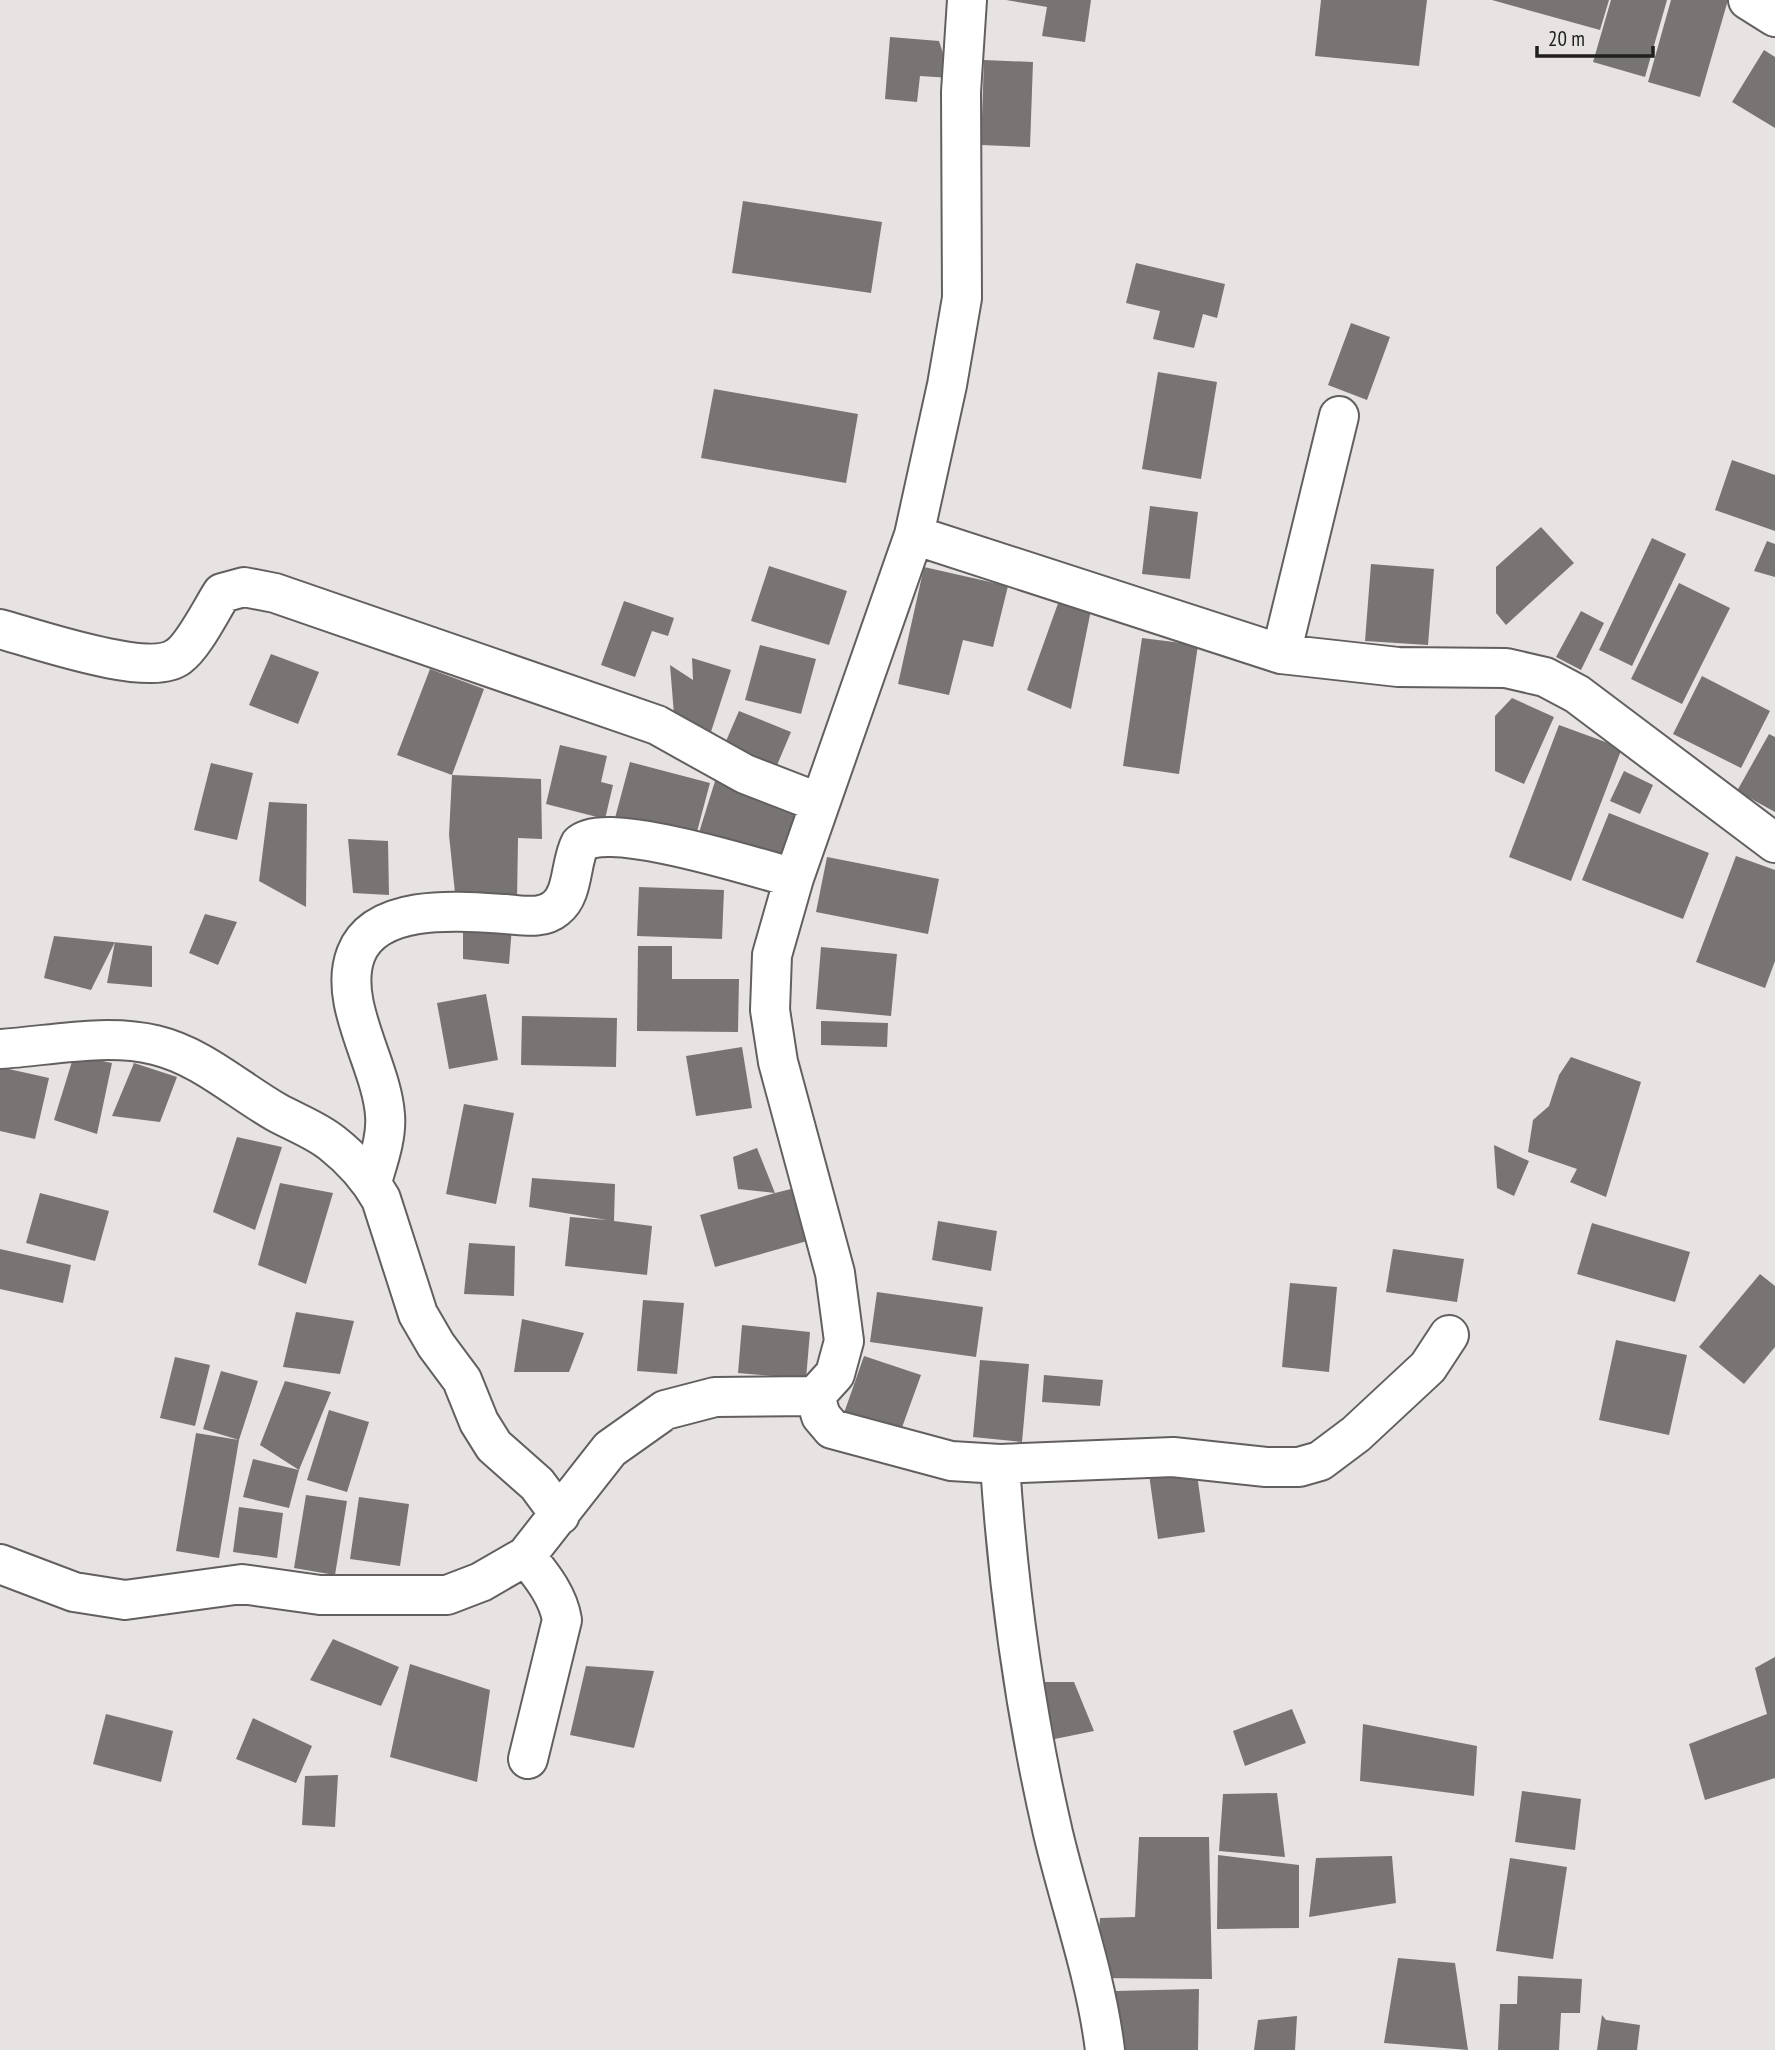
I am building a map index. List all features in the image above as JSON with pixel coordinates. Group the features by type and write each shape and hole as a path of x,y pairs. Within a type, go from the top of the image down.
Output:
{"street":[{"path":"0,1564 74,1592 125,1600 242,1584 320,1595 447,1595 481,1583 526,1556 610,1449 665,1410 715,1397 815,1396 835,1374 844,1341 835,1273 788,1109 770,1010 772,955 794,878 914,535 947,385 962,298 961,92 967,0"},
{"path":"1748,0 1775,18"},
{"path":"1281,654 1339,415"},
{"path":"914,535 1281,654 1398,667 1506,668 1545,677 1577,694 1775,843"},
{"path":"0,629 109,659 157,666 180,656 222,593 244,587 275,593 657,725 745,774 820,803"},
{"path":"372,1182 383,1146 386,1116 380,1083 358,1015 351,973 364,939 377,926 391,919 466,912 548,914 563,902 580,844 595,836 676,846 794,878"},
{"path":"0,1049 114,1041 154,1045 184,1056 232,1081 273,1111 331,1141 372,1182 393,1233 418,1314 436,1345 462,1380 479,1422 494,1446 537,1484 560,1515"},
{"path":"815,1396 821,1416 832,1429 951,1461 1000,1464 1173,1457 1266,1467 1310,1464 1320,1461 1356,1434 1428,1367 1449,1335"},
{"path":"1000,1464 1015,1611 1032,1725 1053,1832 1105,2050"},
{"path":"526,1556 548,1586 560,1608 562,1620 528,1759"}],"building":[{"path":"1006,0 1091,0 1085,42 1042,36 1047,7"},
{"path":"1321,0 1427,0 1419,66 1315,56"},
{"path":"1492,0 1609,0 1600,30"},
{"path":"1611,0 1667,0 1645,77 1593,62"},
{"path":"1671,0 1728,0 1700,97 1648,82"},
{"path":"890,37 939,41 951,78 920,76 917,102 885,99"},
{"path":"1764,50 1775,57 1775,128 1732,102"},
{"path":"984,60 1033,62 1030,147 981,145"},
{"path":"743,201 882,222 871,293 732,273"},
{"path":"1136,263 1225,284 1217,318 1203,314 1194,348 1153,339 1160,311 1126,303"},
{"path":"1351,323 1390,337 1367,400 1328,385"},
{"path":"1158,372 1217,382 1201,479 1142,469"},
{"path":"714,389 858,414 846,483 701,458"},
{"path":"1732,460 1775,475 1775,531 1715,510"},
{"path":"1150,506 1198,512 1190,579 1142,574"},
{"path":"1541,527 1574,563 1506,625 1496,613 1496,567"},
{"path":"1652,538 1686,554 1632,666 1599,650"},
{"path":"1767,541 1775,544 1775,577 1754,571"},
{"path":"1371,564 1434,569 1428,645 1365,641"},
{"path":"769,566 847,591 829,645 751,621"},
{"path":"924,567 1008,586 993,647 963,640 949,695 898,684"},
{"path":"1679,583 1730,608 1682,704 1631,679"},
{"path":"1061,595 1092,605 1071,709 1027,690"},
{"path":"624,601 674,618 668,636 652,631 635,677 601,665"},
{"path":"1581,611 1604,623 1581,670 1556,657"},
{"path":"1142,638 1198,645 1179,774 1123,766"},
{"path":"760,645 816,659 801,714 745,700"},
{"path":"271,654 319,672 298,724 249,705"},
{"path":"692,658 731,670 709,738 675,727 670,665 693,680"},
{"path":"430,669 484,689 452,775 397,755"},
{"path":"1702,676 1770,711 1741,768 1673,734"},
{"path":"1512,698 1554,717 1524,784 1495,771 1495,716"},
{"path":"739,711 791,732 775,770 723,748"},
{"path":"1559,725 1622,748 1571,881 1509,857"},
{"path":"1769,734 1775,737 1775,812 1737,791"},
{"path":"560,745 607,756 601,782 613,785 605,819 546,804"},
{"path":"630,762 710,783 695,839 615,818"},
{"path":"211,763 253,773 237,840 194,830"},
{"path":"1624,771 1653,785 1640,814 1610,801"},
{"path":"452,775 541,779 542,839 518,838 517,901 455,893 449,835"},
{"path":"716,778 802,815 781,866 697,839"},
{"path":"269,802 307,804 306,907 259,881"},
{"path":"1609,813 1709,853 1683,919 1582,880"},
{"path":"348,839 388,841 389,895 353,893"},
{"path":"1736,856 1775,870 1775,961 1765,988 1696,962"},
{"path":"827,857 939,879 928,934 816,912"},
{"path":"639,887 724,890 722,939 637,936"},
{"path":"205,914 237,922 218,965 189,953"},
{"path":"513,914 509,964 463,959 463,917"},
{"path":"54,936 115,942 91,990 44,978"},
{"path":"115,942 152,946 152,987 107,983"},
{"path":"638,946 672,946 672,979 739,979 738,1032 637,1031"},
{"path":"821,947 897,954 891,1016 816,1009"},
{"path":"486,994 498,1060 449,1069 437,1003"},
{"path":"522,1016 617,1018 616,1067 521,1065"},
{"path":"821,1021 888,1023 887,1047 821,1045"},
{"path":"742,1047 752,1108 696,1116 686,1056"},
{"path":"74,1055 112,1063 97,1134 54,1120"},
{"path":"1571,1057 1641,1082 1606,1197 1570,1182 1577,1169 1528,1152 1533,1120 1549,1106 1559,1075"},
{"path":"134,1063 177,1077 160,1122 112,1116"},
{"path":"0,1067 49,1078 35,1139 0,1131"},
{"path":"464,1104 514,1113 496,1204 446,1194"},
{"path":"237,1137 282,1147 255,1230 213,1212"},
{"path":"1494,1145 1529,1161 1514,1196 1497,1188"},
{"path":"757,1148 775,1193 738,1189 733,1157"},
{"path":"532,1178 615,1184 614,1221 652,1226 647,1275 565,1266 570,1217 607,1220 529,1207"},
{"path":"280,1183 333,1193 306,1284 258,1265"},
{"path":"791,1189 807,1241 715,1267 700,1215"},
{"path":"40,1193 109,1211 95,1261 26,1243"},
{"path":"938,1221 997,1231 991,1271 932,1260"},
{"path":"1592,1223 1690,1252 1675,1302 1577,1274"},
{"path":"469,1243 515,1246 514,1296 464,1294"},
{"path":"0,1249 71,1265 63,1303 0,1289"},
{"path":"1393,1249 1464,1259 1457,1302 1386,1292"},
{"path":"1760,1274 1775,1286 1775,1347 1744,1384 1699,1347"},
{"path":"1290,1283 1337,1287 1329,1372 1282,1367"},
{"path":"877,1292 983,1307 976,1357 870,1342"},
{"path":"643,1300 684,1303 677,1374 637,1371"},
{"path":"296,1312 354,1321 340,1374 283,1367"},
{"path":"522,1319 584,1333 569,1372 514,1372"},
{"path":"742,1325 810,1332 806,1379 738,1373"},
{"path":"1616,1340 1687,1355 1669,1435 1599,1420"},
{"path":"864,1356 921,1375 900,1433 844,1413"},
{"path":"175,1357 210,1365 195,1426 160,1418"},
{"path":"980,1360 1029,1364 1022,1442 973,1437"},
{"path":"221,1371 258,1381 239,1440 203,1429"},
{"path":"1044,1375 1103,1380 1100,1406 1042,1402"},
{"path":"285,1381 331,1392 299,1470 260,1445"},
{"path":"329,1410 369,1422 347,1492 307,1480"},
{"path":"196,1433 239,1440 219,1558 176,1551"},
{"path":"253,1459 299,1470 289,1508 243,1497"},
{"path":"1196,1467 1205,1532 1158,1539 1149,1474"},
{"path":"306,1495 347,1501 335,1575 294,1568"},
{"path":"359,1497 409,1504 400,1566 350,1559"},
{"path":"239,1507 283,1513 277,1558 233,1552"},
{"path":"333,1639 399,1667 381,1706 310,1680"},
{"path":"1775,1657 1775,1778 1705,1800 1689,1744 1767,1714 1755,1668"},
{"path":"410,1664 490,1690 477,1782 390,1757"},
{"path":"586,1666 654,1671 634,1748 570,1735"},
{"path":"1034,1682 1074,1682 1094,1731 1045,1741"},
{"path":"1292,1709 1306,1743 1245,1766 1233,1731"},
{"path":"106,1714 173,1731 161,1782 93,1764"},
{"path":"253,1718 312,1746 296,1783 236,1759"},
{"path":"1363,1724 1477,1746 1474,1796 1360,1781"},
{"path":"338,1775 335,1827 302,1825 305,1776"},
{"path":"1522,1791 1581,1799 1575,1850 1515,1842"},
{"path":"1277,1793 1285,1857 1219,1851 1223,1794"},
{"path":"1139,1837 1209,1837 1212,1979 1095,1978 1100,1918 1135,1917"},
{"path":"1218,1855 1299,1865 1299,1928 1217,1929"},
{"path":"1392,1856 1396,1903 1309,1917 1316,1858"},
{"path":"1510,1858 1567,1867 1553,1959 1496,1951"},
{"path":"1398,1958 1455,1963 1468,2050 1384,2043"},
{"path":"1518,1976 1582,1979 1580,2013 1561,2013 1559,2050 1498,2050 1500,2004 1517,2004"},
{"path":"1199,1989 1198,2050 1121,2050 1115,1991"},
{"path":"1602,2015 1606,2020 1640,2025 1637,2050 1597,2050"},
{"path":"1297,2016 1295,2050 1254,2050 1258,2020"}]}
